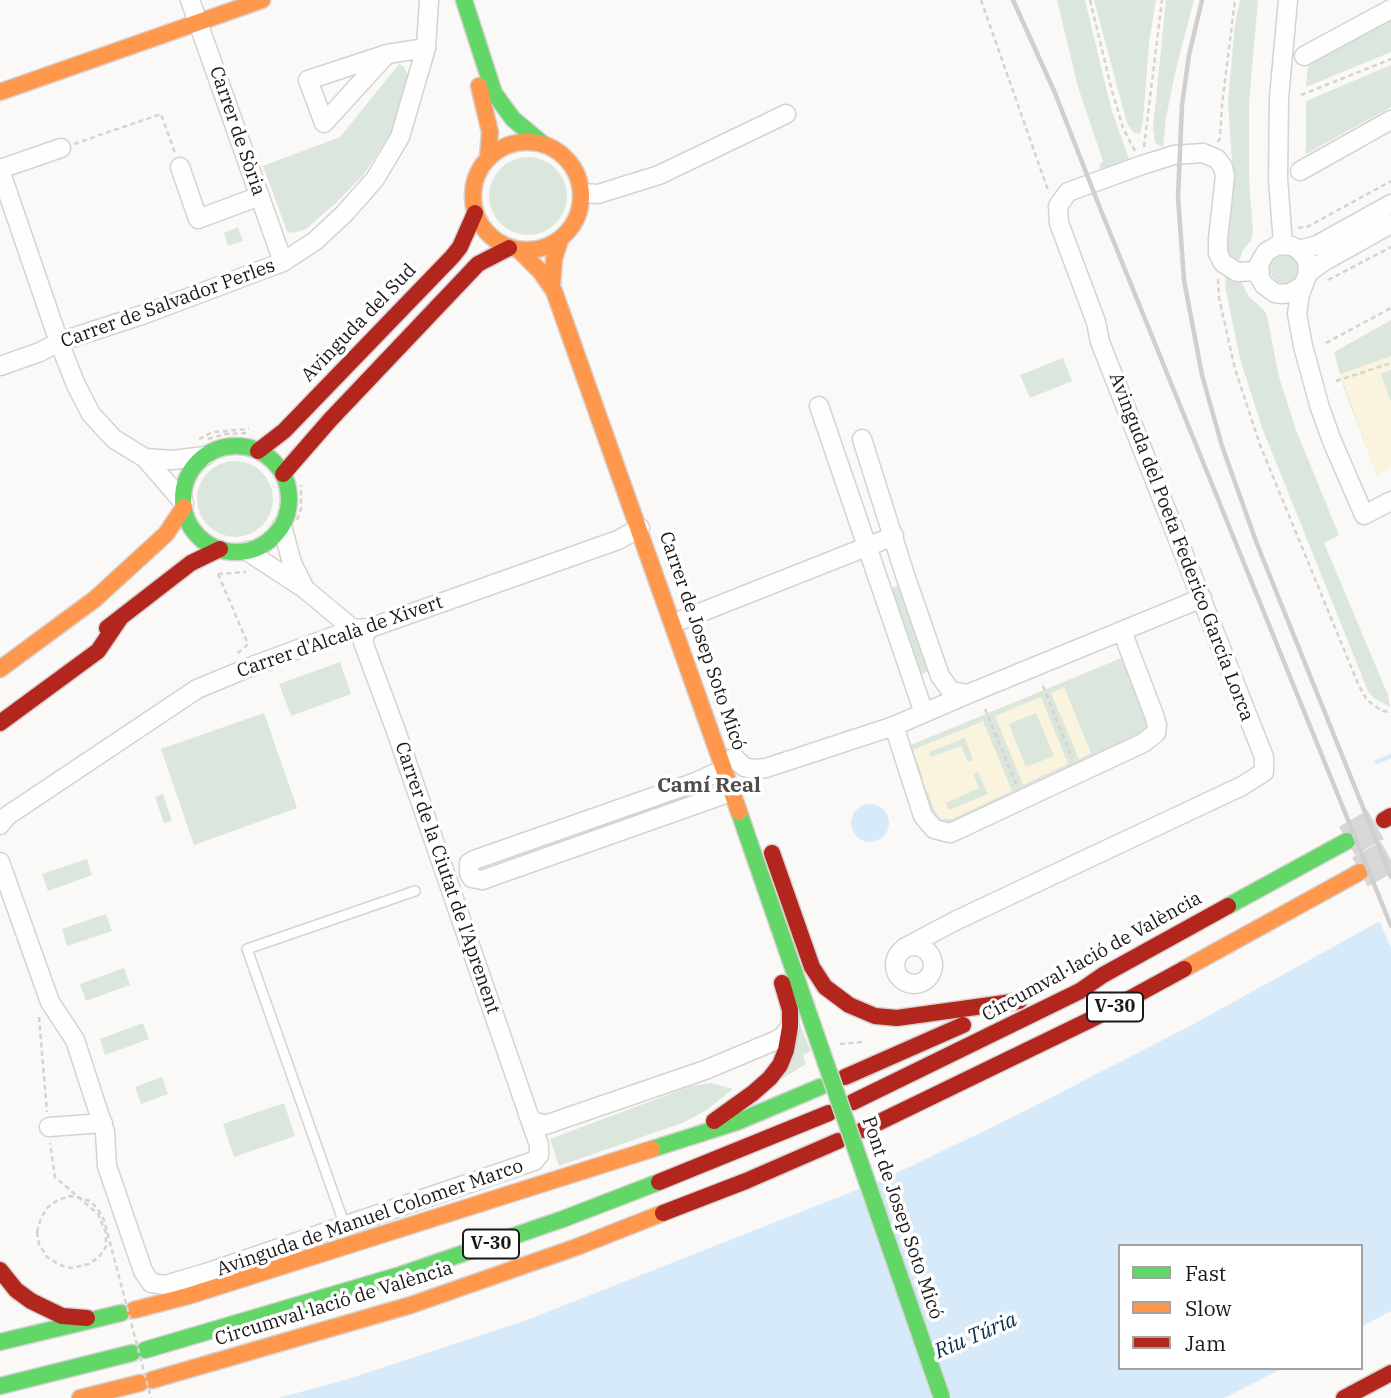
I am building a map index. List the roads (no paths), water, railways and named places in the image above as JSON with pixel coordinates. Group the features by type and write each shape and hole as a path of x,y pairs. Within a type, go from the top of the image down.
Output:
{"main road":[{"path":"0,92 262,0"},
{"path":"450,0 488,116 491,144 488,158"},
{"path":"288,468 273,460 262,440 245,447 199,449 184,490 187,517 198,535 220,549 236,552 247,551 284,534 289,495 288,468 330,420 478,264 514,249 541,249 560,240 577,219 582,193 573,166 560,153 543,144 513,119 494,93 464,0"},
{"path":"514,249 492,238 485,231 475,213 472,199 474,184 479,170 488,158 500,149 513,143 543,144"},
{"name":"Avinguda del Sud","path":"262,440 284,431 452,257 460,247 475,213"},
{"name":"Carrer de Josep Soto Micó","path":"560,240 554,259 552,286 709,724 729,763 732,790"},
{"name":"Carrer de Josep Soto Micó","path":"514,249 552,286"},
{"path":"0,668 94,599 166,534 184,505"},
{"path":"0,704 199,558 220,549"},
{"path":"0,723 98,651 121,617"},
{"path":"685,1139 739,1104 770,1078 786,1050 790,1027 787,999 732,790 717,787 729,763"},
{"name":"Pont de Josep Soto Micó","path":"732,790 829,1048 942,1398"},
{"path":"766,836 812,967 825,987 849,1005 875,1016 897,1018 1019,1001"},
{"name":"Circumval·lació de València","path":"853,1102 1080,991 1103,975 1347,841"},
{"name":"V-30","path":"863,1130 1096,1017 1360,872"},
{"path":"845,1077 1019,1001 1080,978 1103,975"},
{"path":"0,1342 201,1292 737,1122 820,1087"},
{"name":"Circumval·lació de València","path":"0,1386 138,1352 400,1275 551,1223 734,1153 829,1113"},
{"name":"Circumval·lació de València","path":"80,1398 207,1366 449,1292 611,1234 746,1181 838,1141"},
{"path":"0,1270 16,1290 45,1309 62,1316 100,1319"},
{"path":"1344,1398 1391,1373"}],"street":[{"name":"Carrer de Sòria","path":"190,0 283,262"},
{"name":"Carrer de Salvador Perles","path":"0,366 40,352 59,342 142,315 283,262 315,241 375,179 400,137 426,48 429,0"},
{"path":"1288,0 1278,109 1278,179 1291,247 1307,260 1297,314 1303,346 1320,408 1364,515 1391,501"},
{"path":"1304,56 1391,9"},
{"path":"387,54 324,123 308,80 387,54 426,48"},
{"path":"582,193 598,194 659,175 786,114"},
{"path":"1300,171 1391,120"},
{"path":"61,148 0,169 59,342 91,414 114,439 145,458 184,505"},
{"name":"Avinguda del Poeta Federico García Lorca","path":"957,920 1242,786 1264,772 1264,757 1100,342 1096,322 1059,223 1058,206 1068,192 1142,164 1174,155 1203,153 1217,159 1225,176 1218,239 1220,258 1228,269 1237,272 1258,271"},
{"path":"180,167 198,219 260,196"},
{"path":"1297,314 1289,303 1264,285 1258,271 1261,257 1271,247 1317,245 1391,204"},
{"path":"1275,293 1290,293 1331,257 1391,224"},
{"path":"819,406 924,713"},
{"path":"862,439 940,676 951,691 968,694"},
{"path":"145,458 182,459 199,449"},
{"name":"Carrer d'Alcalà de Xivert","path":"0,825 7,816 197,690 255,665 362,633 618,540 640,528"},
{"path":"284,534 292,564 305,589"},
{"path":"674,623 894,536"},
{"path":"247,551 305,589 362,633"},
{"path":"732,790 481,880 449,884 449,870 696,782 729,763 752,769 767,768 894,726 1202,598"},
{"path":"894,726 923,816 934,829 950,833 1143,743 1156,733 1154,715 1122,631"},
{"name":"Carrer de la Ciutat de l'Aprenent","path":"362,633 528,1115"},
{"path":"474,860 470,863 468,873 472,878 481,880"},
{"path":"0,862 50,1002 75,1040 103,1123 49,1127"},
{"path":"957,920 938,939 931,975 926,980 907,983 898,975 895,969 896,958 904,948 957,920"},
{"path":"904,948 916,945 921,947 931,956 933,962"},
{"path":"528,1115 533,1121 545,1125 705,1070 777,1040 790,1027"},
{"name":"Avinguda de Manuel Colomer Marco","path":"103,1123 106,1132 107,1166 144,1271 151,1283 165,1285 534,1161 539,1155 539,1145 528,1115"}],"lane":[{"path":"345,1226 247,949 415,891"}],"water":[{"path":"870,804 883,810 889,823 883,836 870,842 857,836 851,823 857,810"},
{"name":"Riu Túria","path":"1391,915 1391,1311 1363,1326 1363,1244 1118,1244 1118,1370 1279,1370 1224,1398 278,1398 348,1379 527,1320 882,1180 1015,1116 1190,1026"}],"waterway":[{"path":"1377,762 1391,756"}],"tunnel":[{"path":"1347,841 1384,820"},
{"path":"1360,872 1391,855"}],"railway":[{"path":"1013,0 1055,93 1391,926"},
{"path":"1202,0 1189,55 1182,105 1178,197 1184,280 1202,375 1222,446 1257,544 1391,877"}],"district":[{"name":"Camí Real","path":"709,786"}]}
